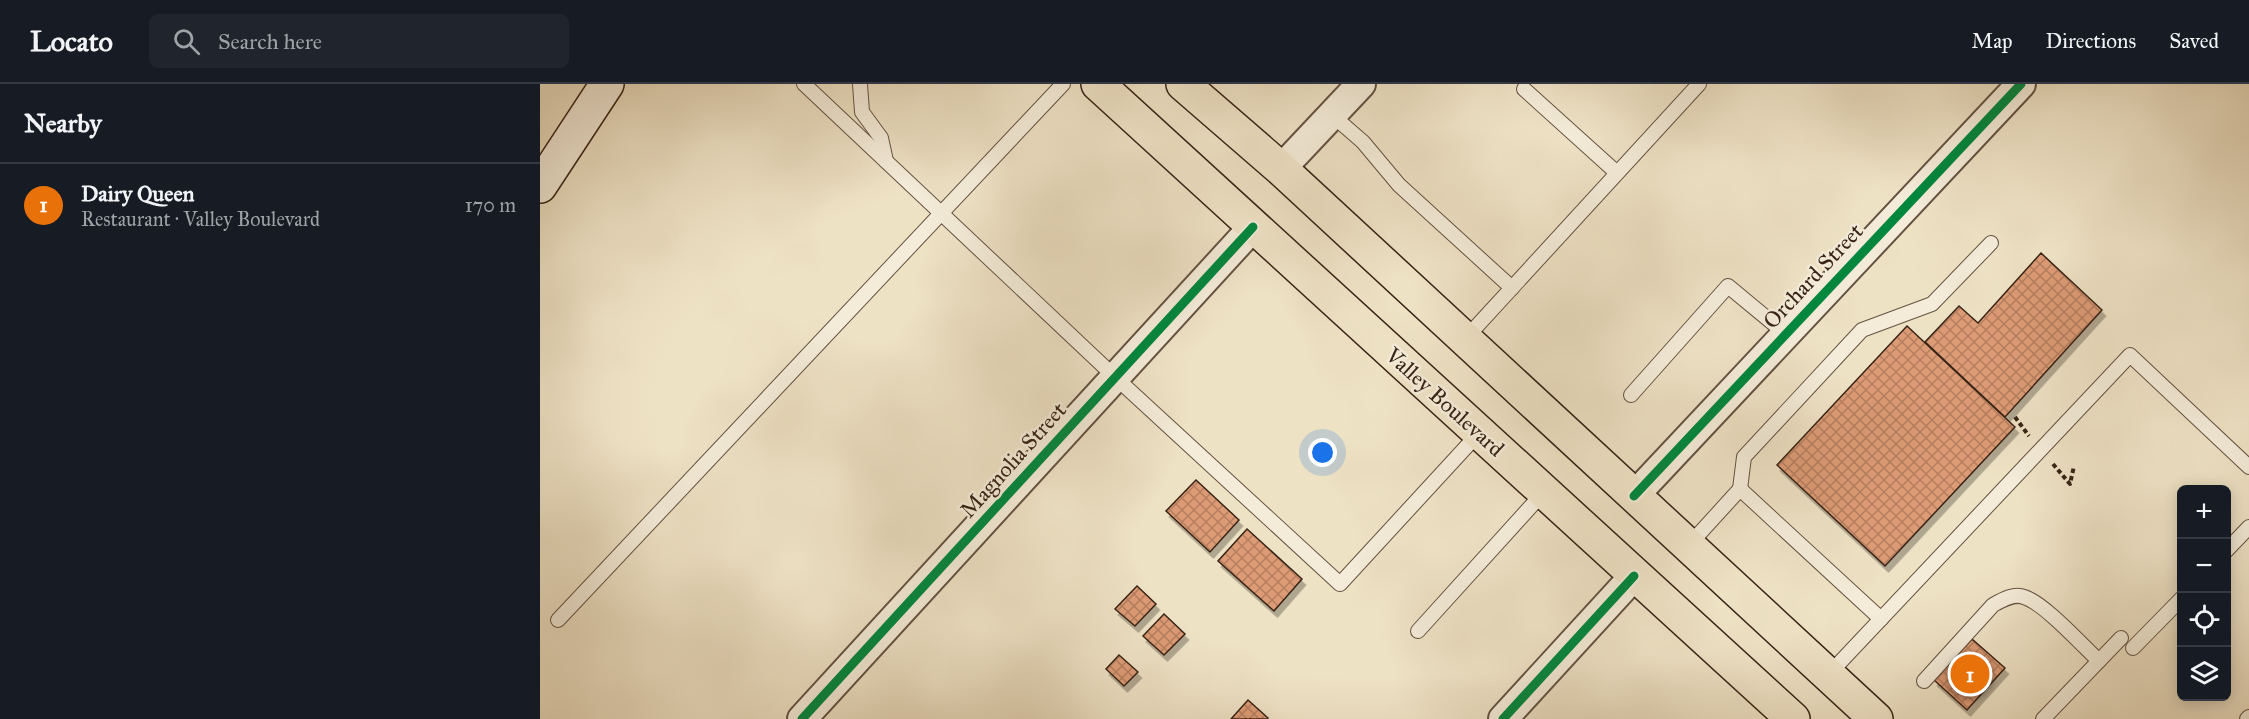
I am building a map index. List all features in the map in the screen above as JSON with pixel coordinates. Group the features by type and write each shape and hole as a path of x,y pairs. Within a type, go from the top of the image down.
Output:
{"main road":[{"path":"540,186 607,84"},
{"name":"Valley Boulevard","path":"1098,84 1793,719"},
{"path":"1183,84 1281,169 1876,719"}],"street":[{"path":"1281,169 1361,84"},
{"name":"Orchard Street","path":"1634,496 2021,84"},
{"name":"Magnolia Street","path":"802,719 1253,227"},
{"path":"1503,719 1635,576"}],"lane":[{"path":"804,84 1115,377 1340,584 1479,434"},
{"path":"860,84 862,112 881,138 886,161"},
{"path":"558,620 1063,84"},
{"path":"1465,339 1699,84"},
{"path":"1524,89 1617,173"},
{"path":"1332,115 1363,142 1400,185 1512,288"},
{"path":"1689,545 1740,489 1744,457 1863,330 1932,304 1991,243"},
{"path":"1631,395 1728,286 1786,334"},
{"path":"1829,674 2130,355 2249,467"},
{"path":"1740,489 1881,619"},
{"path":"1418,631 1544,493"},
{"path":"2231,546 2249,527"},
{"path":"1924,681 1993,605 2007,597 2023,596 2036,603 2099,661"},
{"path":"2133,648 2177,602"},
{"path":"2043,719 2121,638"}],"building":[{"path":"2041,253 2102,310 2005,417 1925,342 1959,306 1978,323"},
{"path":"1907,326 2015,427 1885,566 1777,465"},
{"path":"1196,480 1239,520 1210,552 1166,511"},
{"path":"1247,529 1302,579 1274,611 1218,561"},
{"path":"1137,586 1156,604 1135,626 1115,609"},
{"path":"1164,614 1185,634 1164,655 1143,636"},
{"path":"1972,639 2005,668 1967,710 1934,680"},
{"path":"1119,655 1138,672 1124,686 1106,669"},
{"path":"1248,700 1268,718 1231,719"}],"cycle path":[{"path":"1634,496 2021,84"},
{"path":"802,719 1253,227"},
{"path":"1503,719 1634,576"}],"place":[{"name":"Dairy Queen","path":"1970,674"}]}
